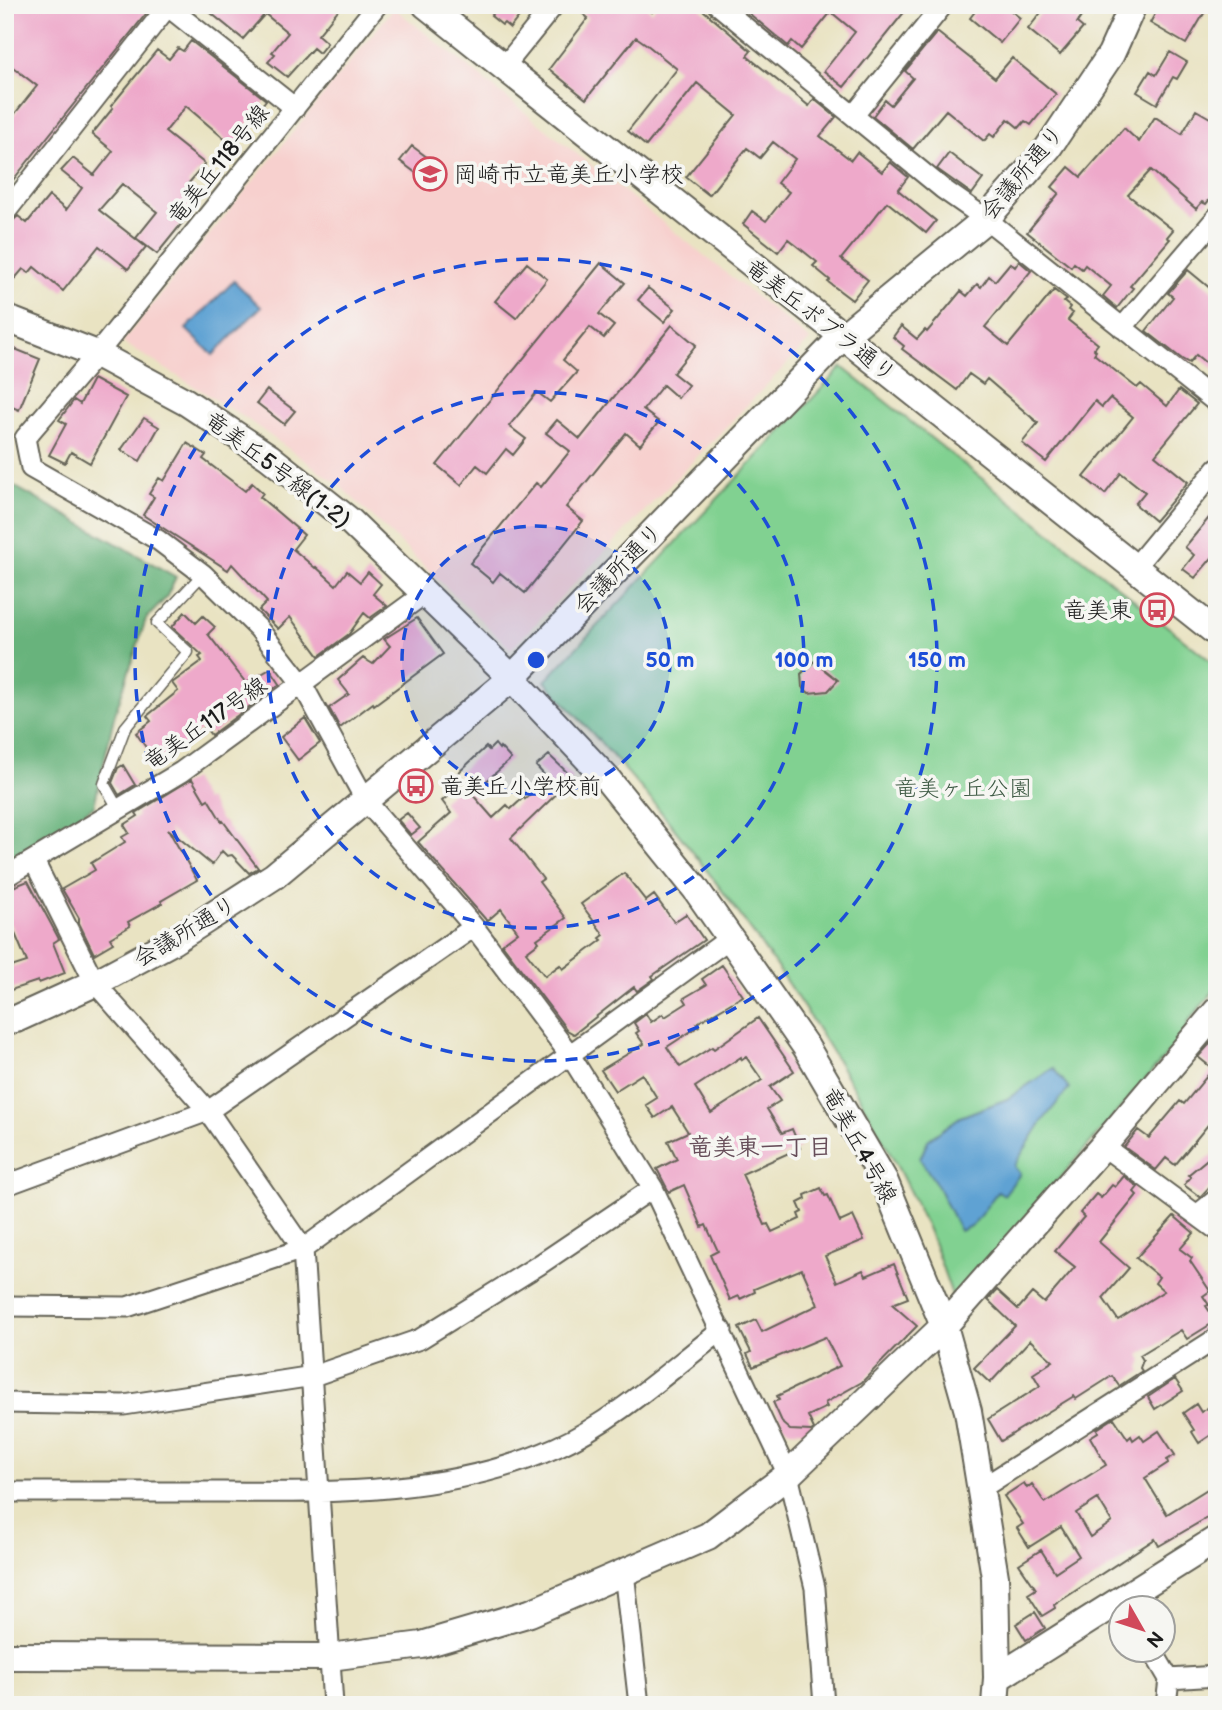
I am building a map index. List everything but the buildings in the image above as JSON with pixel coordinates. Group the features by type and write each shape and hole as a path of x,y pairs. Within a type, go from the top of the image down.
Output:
{"street":[{"name":"竜美丘118号線","path":"203,574 158,540 31,468 26,438 97,354 377,5"},
{"name":"竜美丘ポプラ通り","path":"426,5 1217,633"},
{"path":"504,67 554,5"},
{"path":"854,115 943,5"},
{"name":"会議所通り","path":"5,1021 16,1019 95,983 173,941 274,876 512,678 842,337 986,219 1048,148 1111,54 1133,5"},
{"path":"5,213 167,6 295,108"},
{"path":"728,8 943,189 986,219 1217,403"},
{"path":"1122,328 1217,217"},
{"name":"竜美丘5号線(1-2)","path":"5,318 97,354 186,402 269,457 351,522 512,678"},
{"path":"1135,567 1217,468"},
{"path":"203,574 258,628 302,684 366,801 474,927 570,1055 653,1188 788,1475 815,1588 824,1705"},
{"name":"竜美丘117号線","path":"5,877 181,772 424,594"},
{"name":"竜美丘4号線","path":"512,678 608,780 695,888 806,1048 884,1180 944,1326 968,1411 995,1577 995,1705"},
{"path":"34,861 95,983 208,1111 303,1249 333,1705"},
{"path":"5,1183 12,1183 208,1111 474,927"},
{"path":"5,1306 127,1307 303,1249 730,938"},
{"path":"5,1656 330,1657 422,1645 530,1614 708,1536 788,1475 944,1326 1103,1146 1217,1011"},
{"path":"1103,1146 1217,1230"},
{"path":"5,1403 124,1405 313,1376 420,1339 539,1265 653,1188"},
{"path":"1198,1214 1217,1199"},
{"path":"5,1492 319,1493 438,1483 505,1467 559,1446 620,1410 722,1330"},
{"path":"982,1488 1217,1338"},
{"path":"1139,1594 1217,1539"},
{"path":"624,1572 639,1705"},
{"path":"997,1678 1106,1615"},
{"path":"1160,1664 1169,1679 1166,1705"},
{"path":"1169,1679 1217,1676"}],"lane":[{"path":"119,810 104,784 125,728 188,652 157,623 203,574"}],"shaded area":[{"name":"岡崎市立竜美丘小学校","path":"394,8 810,340 511,649 339,485 244,417 122,342"}],"green space":[{"name":"竜美ヶ丘公園","path":"842,367 1217,666 1217,987 1187,1023 1189,1029 954,1300 928,1231 898,1167 837,1061 770,957 661,812 545,681"},
{"path":"5,481 176,577 166,598 146,619 114,717 94,806 5,863"}],"water":[{"path":"234,281 261,307 213,355 186,329"},
{"path":"1053,1068 1069,1088 1041,1123 1014,1166 1020,1174 1004,1195 998,1191 973,1225 960,1231 937,1185 920,1159 928,1140 960,1117 1007,1099"}],"place":[{"name":"岡崎市立竜美丘小学校","path":"430,174"},
{"name":"竜美東","path":"1157,610"},
{"name":"竜美丘小学校前","path":"416,786"}],"district":[{"name":"竜美東一丁目","path":"760,1147"}]}
